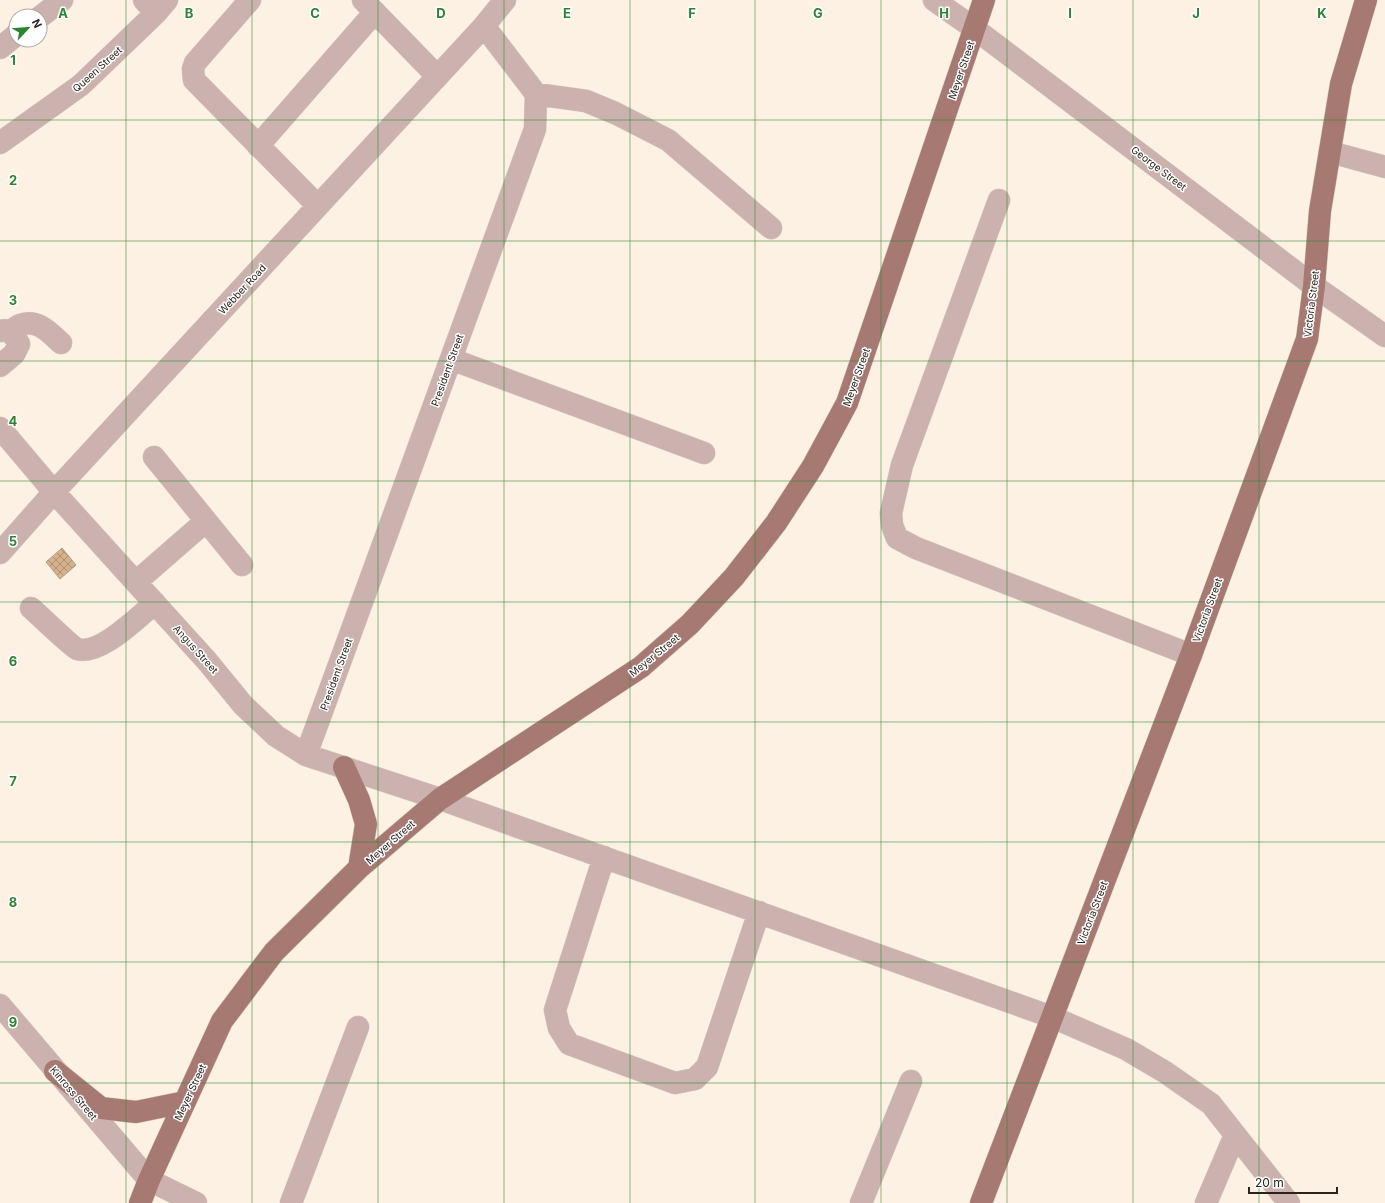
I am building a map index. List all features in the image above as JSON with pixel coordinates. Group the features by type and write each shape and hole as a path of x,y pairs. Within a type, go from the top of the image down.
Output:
{"main road":[{"name":"Meyer Street","path":"140,1203 149,1180 222,1021 274,952 359,868 440,798 641,667 690,624 734,577 776,523 813,466 848,403 984,0"},
{"name":"Victoria Street","path":"981,1203 1191,655 1307,339 1314,286 1320,212 1341,84 1366,0"},
{"path":"344,767 359,800 366,824 359,868"},
{"path":"55,1071 101,1108 136,1112 185,1102"}],"street":[{"path":"48,11 62,0"},
{"path":"250,0 195,63 192,70 194,80 318,206"},
{"path":"505,0 484,26 536,94 586,101 615,113 668,140 771,228"},
{"name":"George Street","path":"934,0 975,29 1314,286 1385,336"},
{"name":"Queen Street","path":"0,143 81,86 156,4"},
{"path":"258,146 369,6 437,76"},
{"name":"Webber Road","path":"0,553 54,492 484,26"},
{"path":"0,48 8,42"},
{"name":"President Street","path":"306,755 535,129 536,94"},
{"path":"1330,152 1385,167"},
{"path":"999,200 902,465 891,513 892,525 897,538 916,548 1191,655"},
{"path":"5,332 21,325 32,323 46,329 61,343"},
{"path":"5,332 15,337 19,344 7,360"},
{"path":"451,359 704,453"},
{"name":"Angus Street","path":"0,428 54,492 207,661 243,704 276,736 306,755 440,798 1052,1017 1126,1049 1165,1072 1211,1104 1289,1203"},
{"path":"154,457 242,565"},
{"path":"136,582 206,521"},
{"path":"31,608 77,649 92,649 107,642 155,603"},
{"path":"604,857 555,1010 559,1028 569,1044 675,1083 695,1079 707,1067 759,912"},
{"name":"Kinross Street","path":"0,1005 149,1180"},
{"path":"290,1203 358,1027"},
{"path":"862,1203 911,1081"},
{"path":"1206,1203 1235,1135"},
{"path":"149,1180 196,1203"}],"building":[{"path":"62,548 76,565 60,579 46,562"}]}
